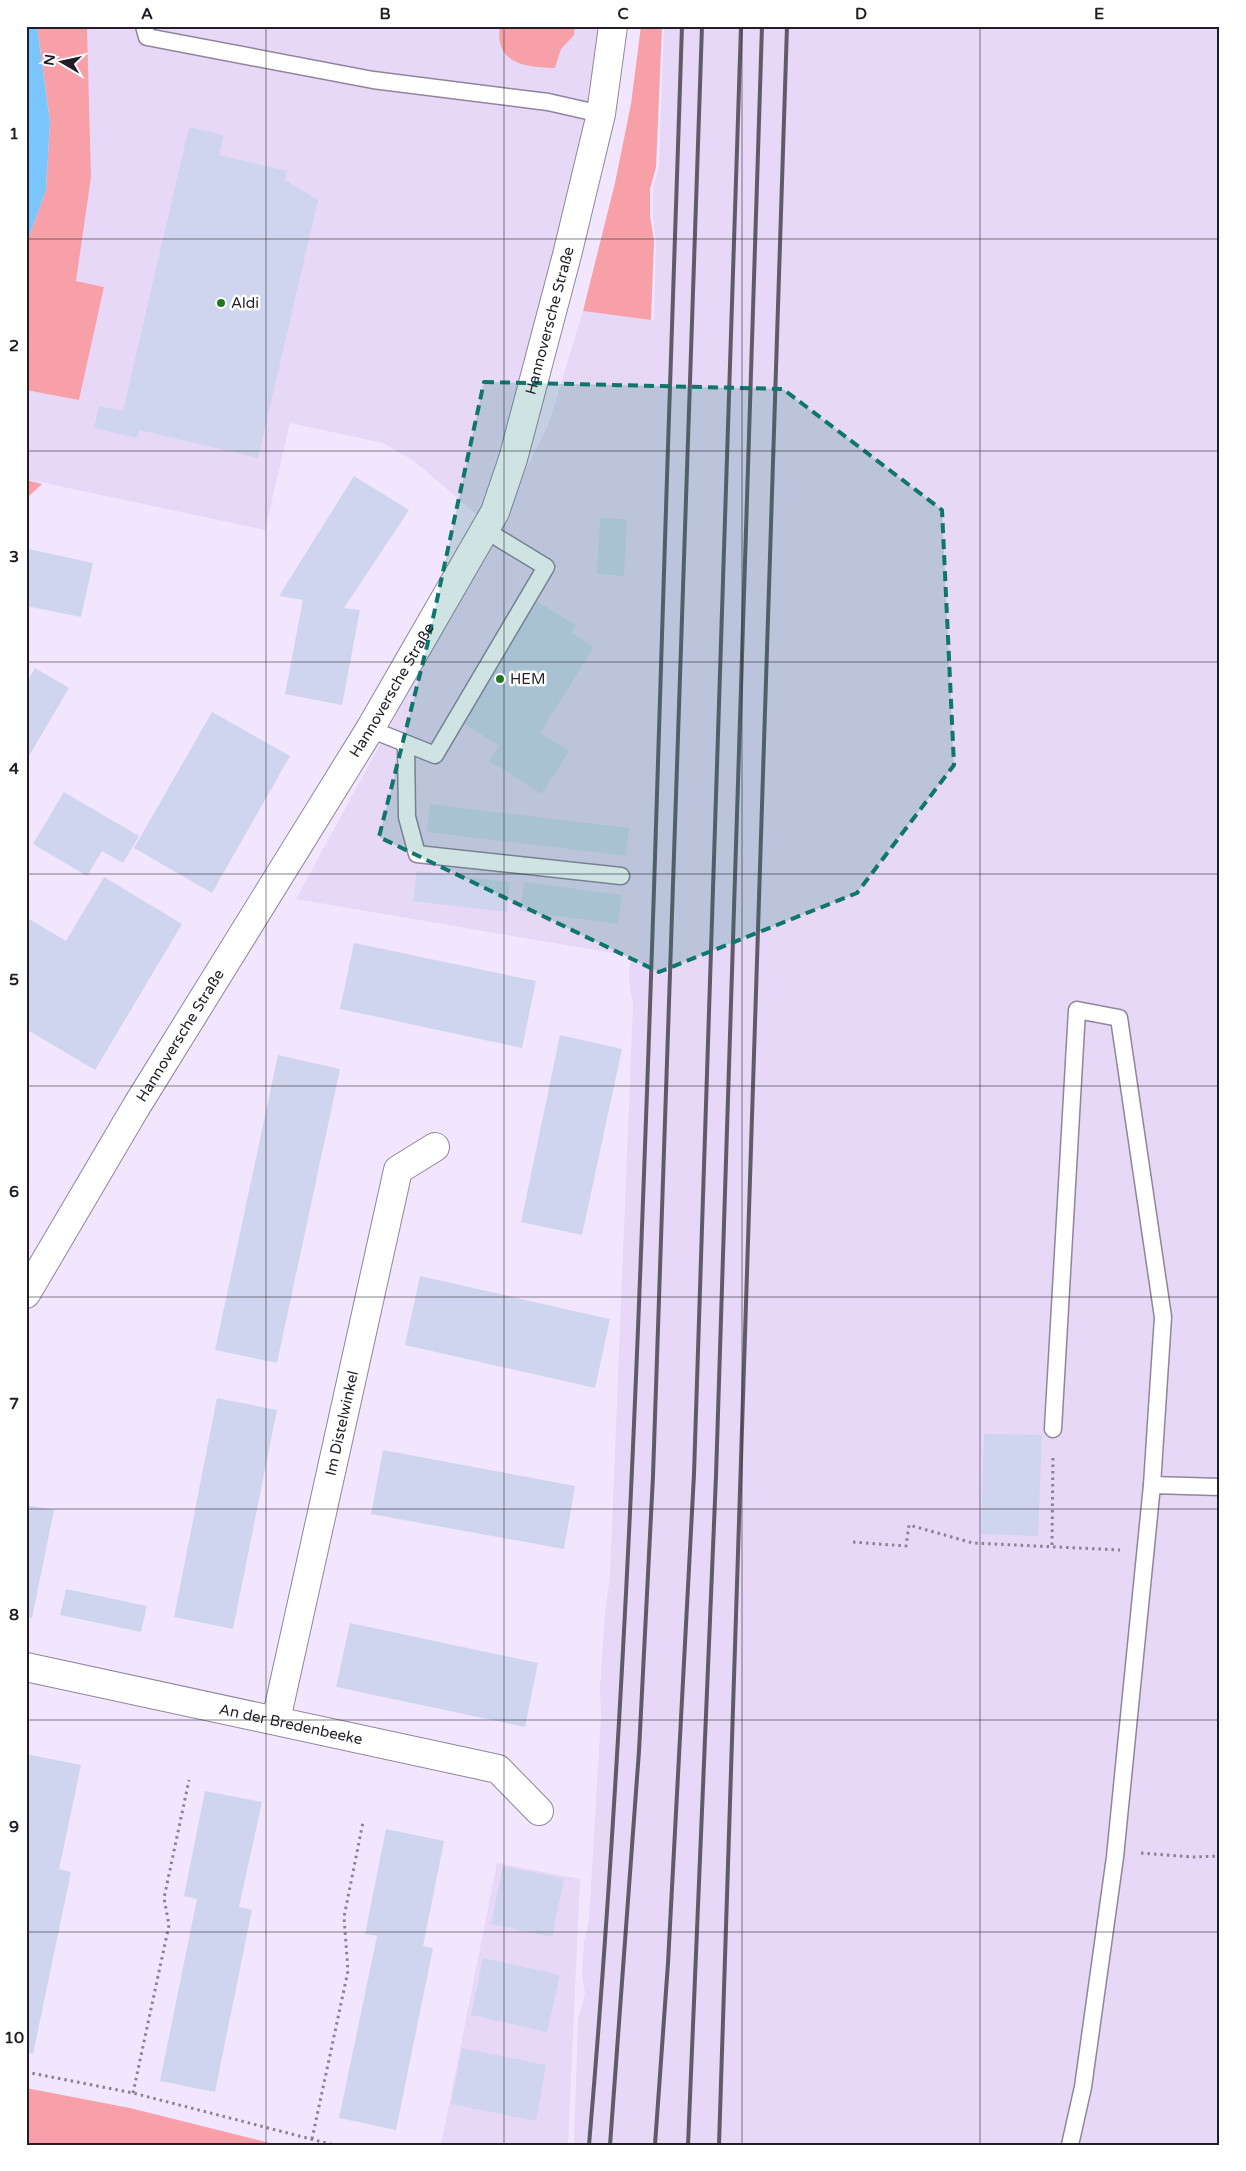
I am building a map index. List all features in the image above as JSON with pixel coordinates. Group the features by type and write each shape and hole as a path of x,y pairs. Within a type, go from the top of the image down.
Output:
{"street":[{"name":"Hannoversche Straße","path":"26,1294 136,1108 370,729 495,512 513,459 567,254 600,114 614,26"},
{"name":"Im Distelwinkel","path":"276,1720 398,1170 434,1147"},
{"name":"An der Bredenbeeke","path":"26,1667 498,1769 539,1811"}],"lane":[{"path":"144,26 146,37 213,50 373,80 548,102 600,114"},
{"path":"370,729 434,755 546,567 485,530"},
{"path":"406,745 407,817 417,854 621,876"},
{"path":"1053,1429 1077,1010 1119,1018 1163,1317 1152,1485 1115,1857 1083,2087 1070,2145"},
{"path":"1152,1485 1220,1487"}],"path":[{"path":"1052,1545 1053,1429"},
{"path":"853,1542 906,1546 909,1525 973,1542 1145,1551"},
{"path":"133,2094 169,1924 164,1898 189,1780"},
{"path":"312,2139 348,1971 344,1917 363,1822"},
{"path":"1115,1857 1142,1853 1192,1857 1220,1856"},
{"path":"26,2072 133,2094 334,2145"}],"highlighted area":[{"path":"484,382 783,389 942,510 954,765 857,893 659,972 379,837 427,646"}],"shaded area":[{"path":"37,26 87,26 91,177 76,281 104,287 79,400 26,390 26,245 46,190 50,122"},
{"path":"87,26 609,26 496,530 549,423 583,311 654,320 656,242 653,188 659,167 664,26 1220,26 1220,2145 574,2145 578,2019 585,1993 582,1974 584,1942 589,1920 601,1717 600,1688 605,1613 610,1576 633,1005 629,982 630,956 296,899 496,531 414,461 383,443 290,423 265,530 26,479 26,390 79,400 104,287 76,281 91,177"},
{"path":"500,26 575,26 574,35 561,49 555,68 524,65 507,56 502,49 499,39"},
{"path":"641,26 662,26 656,167 650,189 650,216 654,241 651,320 583,311 615,183 631,104"},
{"path":"26,480 42,484 26,499"},
{"path":"497,1863 580,1879 568,2145 441,2145"},
{"path":"26,2088 130,2108 278,2145 26,2145"}],"water":[{"path":"26,26 37,26 50,122 46,190 26,245"}],"building":[{"name":"Aldi","path":"189,127 224,135 219,155 287,171 285,180 318,200 258,458 139,430 137,438 94,428 99,406 123,411"},
{"path":"354,476 409,510 344,608 360,610 342,705 285,694 303,600 279,596"},
{"path":"600,518 627,519 624,576 597,574"},
{"path":"29,549 93,563 81,617 26,606 26,561"},
{"path":"525,594 576,625 572,633 594,647 540,733 569,751 542,794 489,761 499,746 451,715"},
{"path":"35,668 69,688 26,761 26,683"},
{"path":"212,712 290,756 212,893 134,848"},
{"path":"64,792 139,836 123,863 102,851 87,876 33,844"},
{"path":"430,804 629,828 626,856 427,832"},
{"path":"417,871 510,882 507,912 413,901"},
{"path":"104,877 182,924 95,1070 26,1029 26,917 66,941"},
{"path":"524,882 622,895 618,924 520,911"},
{"path":"354,943 536,981 522,1048 340,1009"},
{"path":"560,1035 622,1049 582,1235 521,1222"},
{"path":"278,1055 340,1069 277,1363 215,1350"},
{"path":"420,1276 610,1319 595,1388 405,1345"},
{"path":"217,1398 277,1410 233,1629 174,1617"},
{"path":"984,1434 1042,1435 1038,1536 981,1534"},
{"path":"383,1450 575,1486 564,1549 371,1514"},
{"path":"26,1505 54,1510 32,1618 26,1617"},
{"path":"66,1589 147,1606 141,1632 60,1615"},
{"path":"350,1623 538,1663 525,1727 336,1687"},
{"path":"26,1754 81,1765 59,1869 71,1872 33,2054 26,2052"},
{"path":"205,1791 262,1802 239,1907 252,1910 215,2092 160,2081 197,1899 184,1896"},
{"path":"386,1829 444,1841 423,1946 433,1948 396,2130 339,2118 377,1936 365,1934"},
{"path":"503,1866 564,1879 552,1937 491,1924"},
{"path":"483,1958 560,1975 547,2032 471,2015"},
{"path":"462,2048 546,2065 536,2121 451,2104"}],"railway":[{"path":"589,2145 602,1988 622,1674 637,1360 682,26"},
{"path":"610,2145 639,1751 653,1476 702,26"},
{"path":"655,2145 668,1963 694,1474 741,26"},
{"path":"688,2145 716,1476 762,26"},
{"path":"719,2145 787,26"}],"place":[{"name":"Aldi","path":"221,303"},
{"name":"HEM","path":"500,679"}]}
